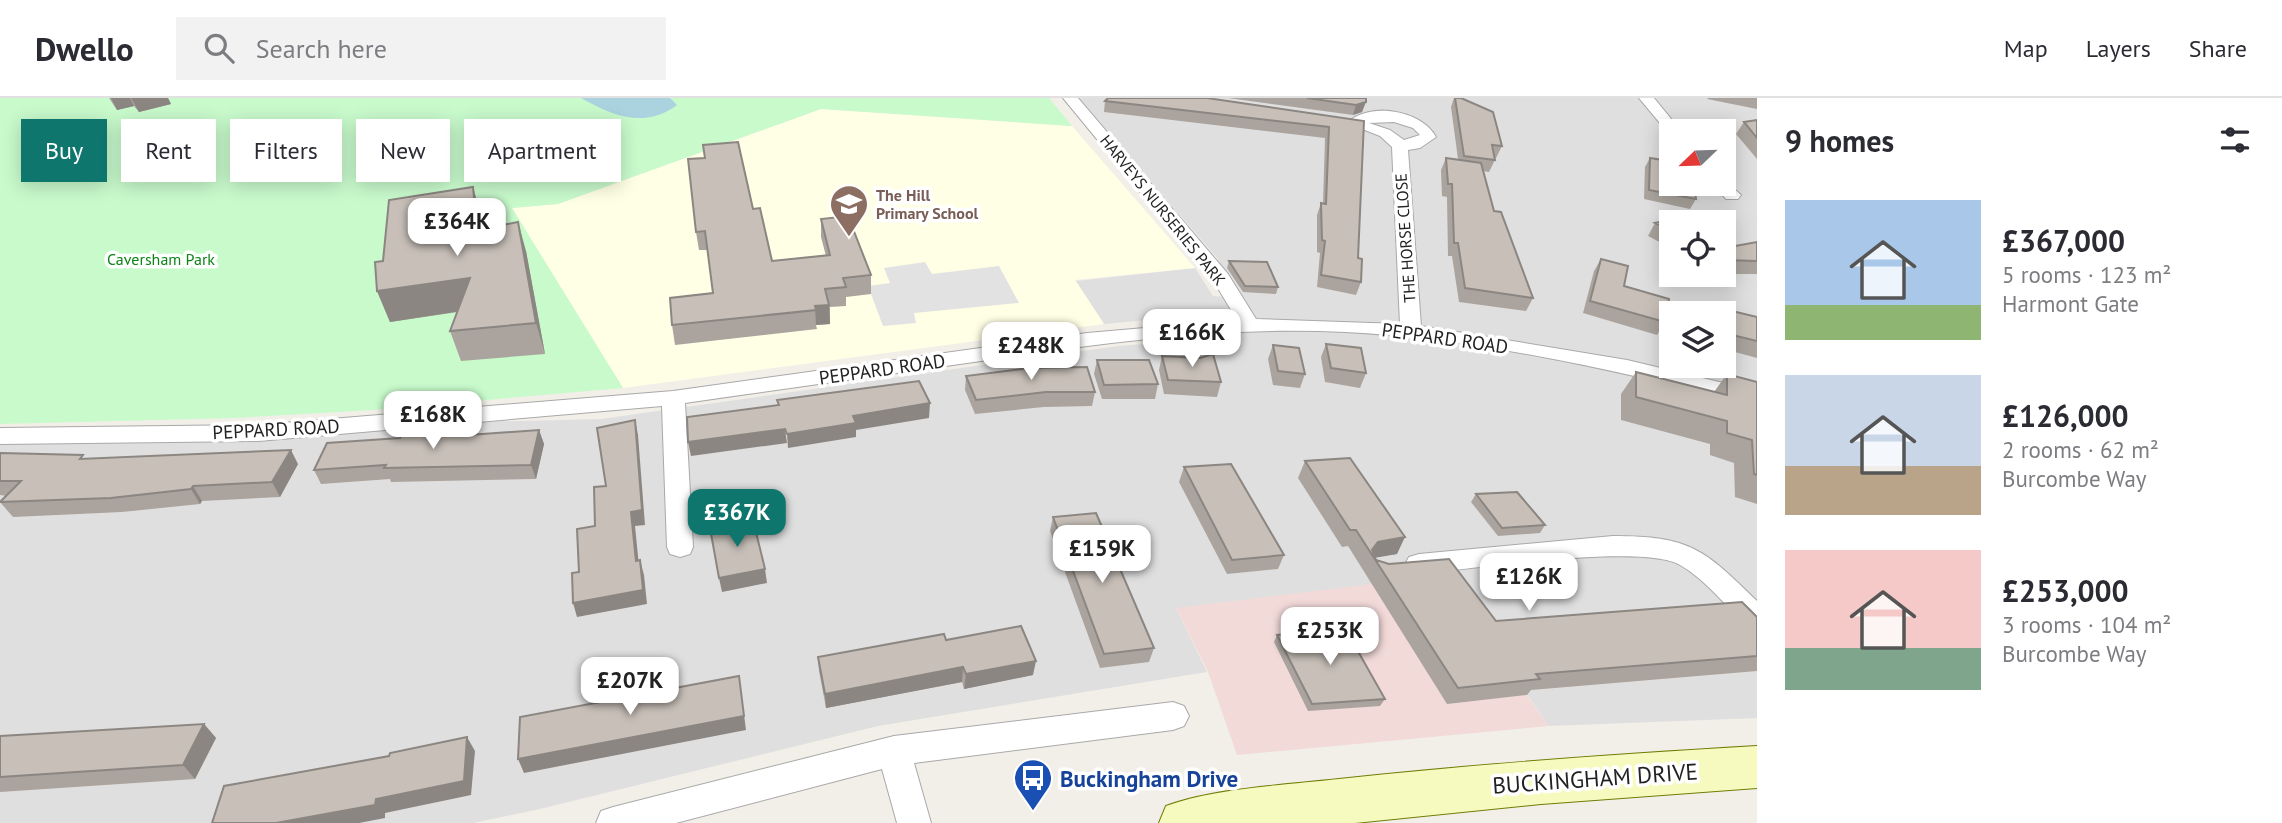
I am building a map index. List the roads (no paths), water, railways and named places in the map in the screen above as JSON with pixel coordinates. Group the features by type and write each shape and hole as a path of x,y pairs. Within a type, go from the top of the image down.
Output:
{"main road":[{"name":"BUCKINGHAM DRIVE","path":"1184,823 1318,803 1579,777 1757,767"}],"street":[{"name":"HARVEYS NURSERIES PARK","path":"1070,98 1221,278 1250,325"},
{"path":"1646,98 1664,119"},
{"name":"THE HORSE CLOSE","path":"1399,145 1423,142 1429,137 1428,132 1409,120 1393,117 1369,117 1348,122 1385,133 1399,145 1412,331"},
{"name":"PEPPARD ROAD","path":"0,436 258,433 673,398 1087,340 1250,325 1343,326 1412,331 1627,367 1757,398"},
{"path":"673,398 680,547"},
{"path":"1392,567 1613,546 1658,546 1689,557 1711,573 1757,619"},
{"path":"613,823 894,751 1173,716"},
{"path":"894,751 914,823"}],"water":[{"path":"581,98 670,98 677,105 653,117 641,118 605,110"}],"place":[{"name":"The Hill Primary School","path":"849,238"},
{"name":"Buckingham Drive","path":"1033,812"}],"park label":[{"name":"Caversham Park","path":"161,259"}]}
